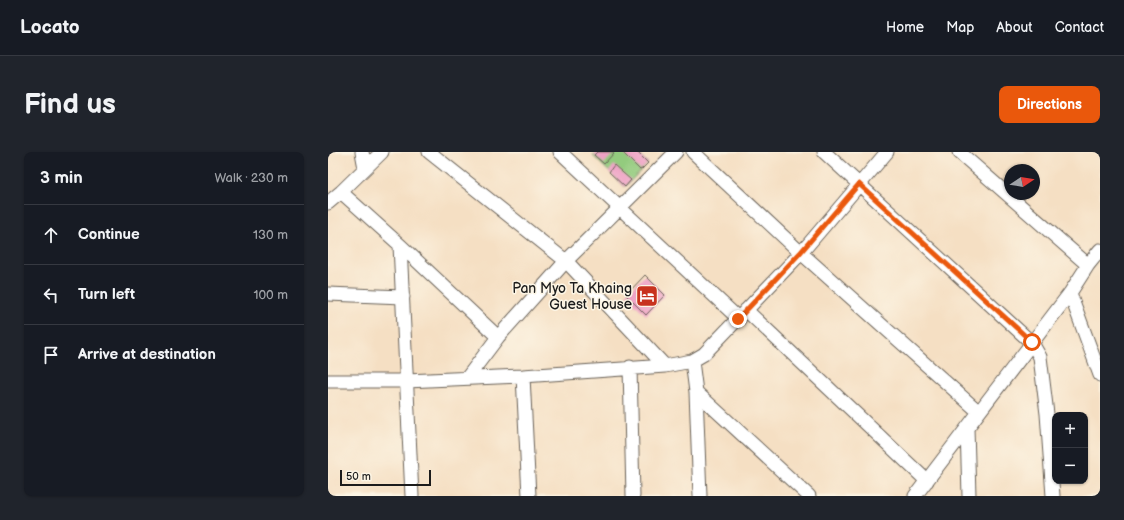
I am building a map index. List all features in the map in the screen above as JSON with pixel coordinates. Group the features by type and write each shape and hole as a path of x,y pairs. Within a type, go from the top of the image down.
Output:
{"street":[{"path":"362,152 365,168"},
{"path":"328,203 382,152"},
{"path":"429,152 566,261 665,366"},
{"path":"560,152 927,481"},
{"path":"468,378 498,337 566,261 676,152"},
{"path":"693,152 800,253 979,412"},
{"path":"824,152 1032,342 1040,357 1047,414 1053,496"},
{"path":"328,381 406,381 523,376 665,366 692,361 704,354 800,253 887,152"},
{"path":"958,152 1088,265"},
{"path":"341,192 498,337"},
{"path":"400,245 412,496"},
{"path":"915,496 1070,293 1088,265 1100,250"},
{"path":"1070,293 1100,375"},
{"path":"328,294 403,297"},
{"path":"692,361 696,392 700,496"},
{"path":"630,368 633,496"},
{"path":"523,376 529,496"},
{"path":"696,392 809,496"},
{"path":"967,428 969,496"}],"green space":[{"path":"597,152 637,152 648,163 625,187 593,156"}],"building":[{"path":"597,152 614,153 604,164 594,155"},
{"path":"622,152 637,152 648,163 640,170"},
{"path":"614,165 631,180 625,187 609,172"},
{"path":"645,275 665,295 646,315 626,295"}],"place":[{"name":"Pan Myo Ta Khaing Guest House","path":"647,296"}],"route":[{"path":"738,319 800,253 859,184 1032,342"}]}
